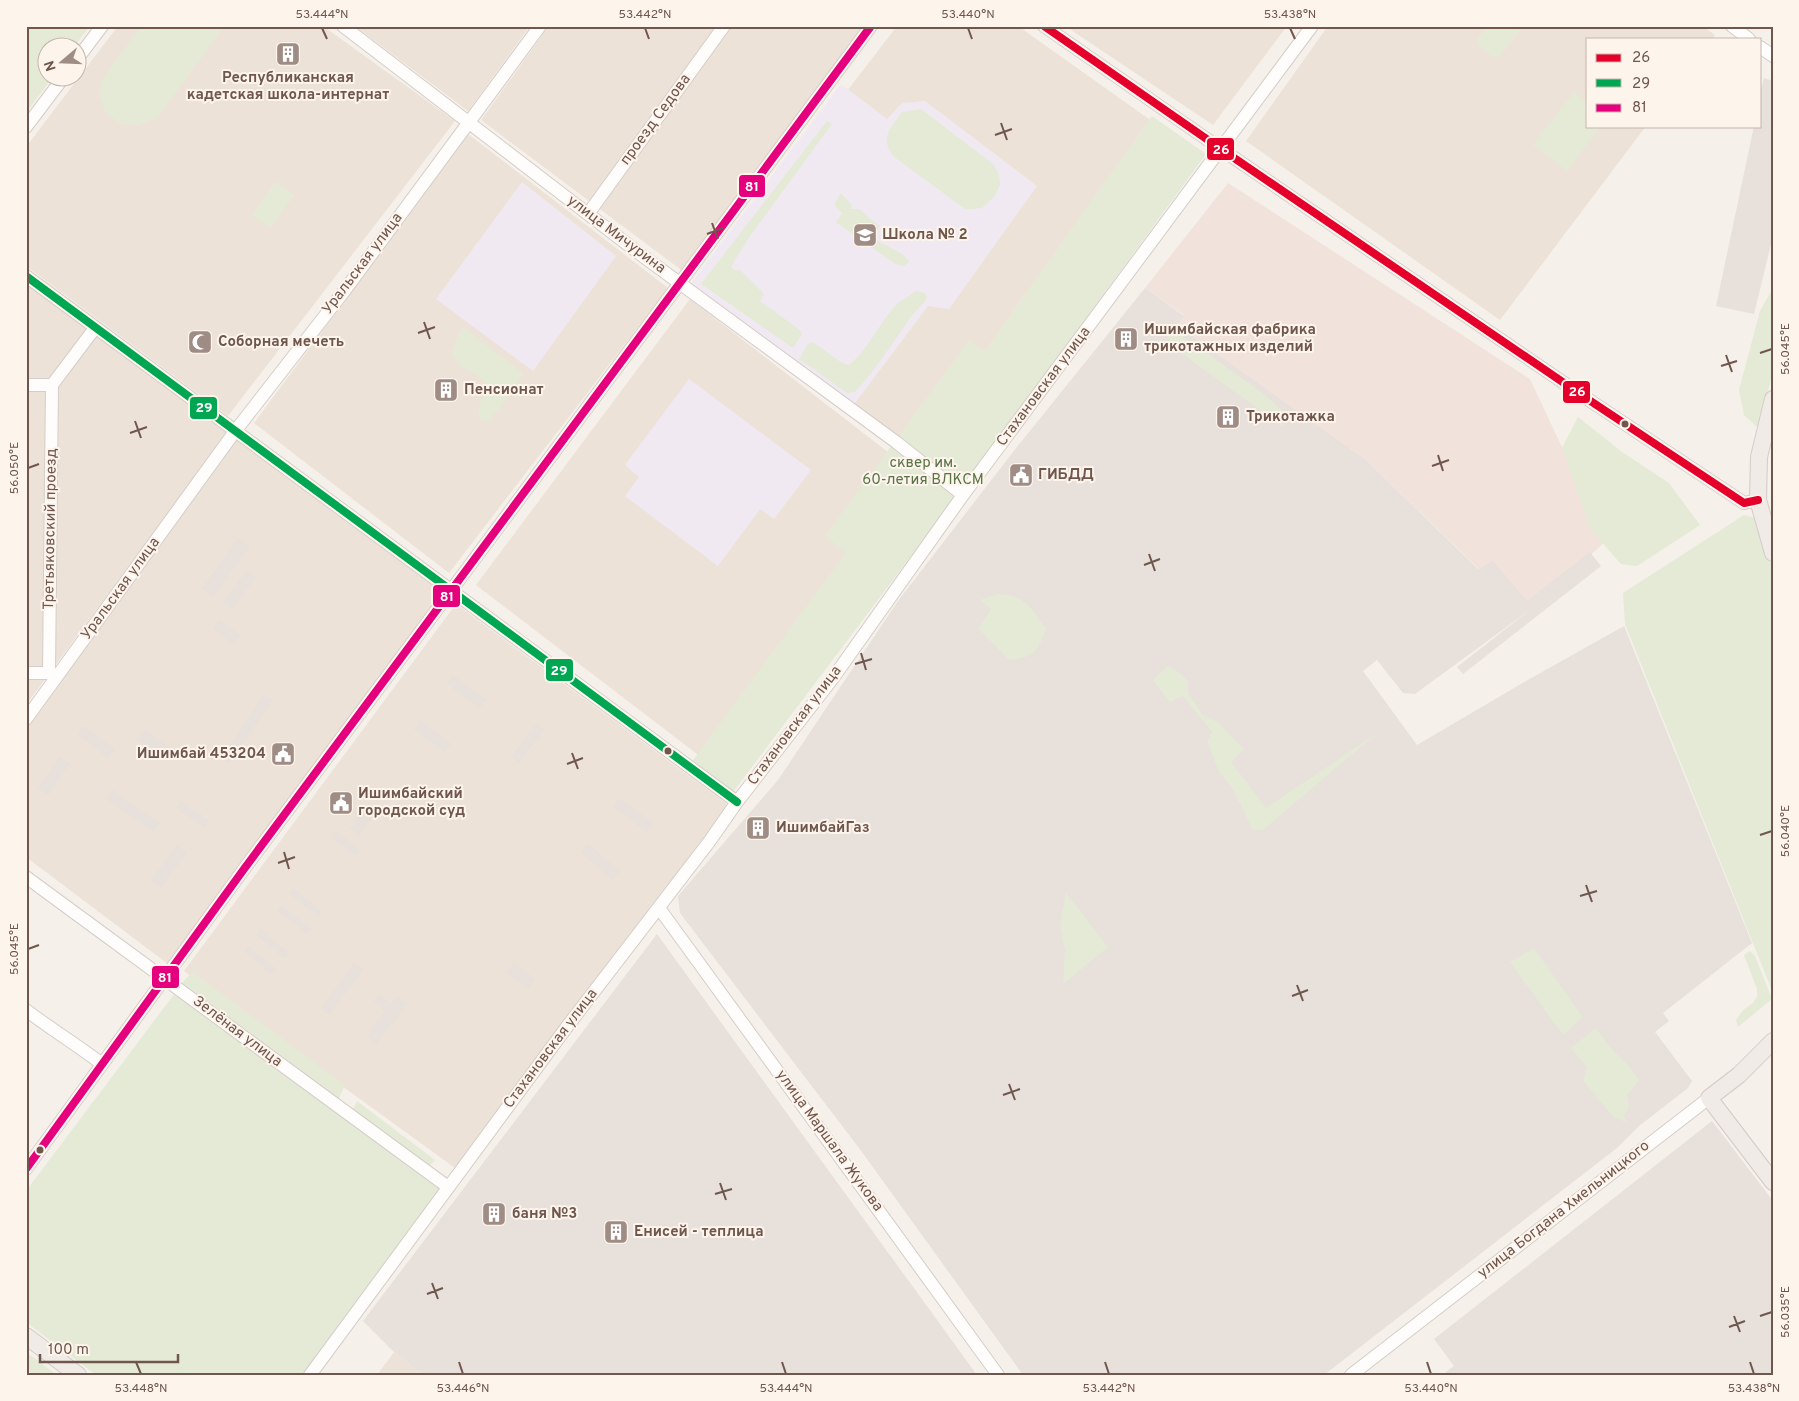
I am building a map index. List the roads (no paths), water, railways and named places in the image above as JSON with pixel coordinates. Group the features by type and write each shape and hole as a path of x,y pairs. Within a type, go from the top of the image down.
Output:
{"main road":[{"path":"1773,399 1759,457 1758,500 1773,553"},
{"name":"улица Богдана Хмельницкого","path":"1710,1098 1739,1075 1773,1041"},
{"path":"1710,1098 1773,1182"},
{"path":"26,1336 78,1375"}],"street":[{"path":"88,45 102,26"},
{"name":"улица Мичурина","path":"343,26 680,284 896,442 963,495"},
{"name":"Уральская улица","path":"26,719 236,430 339,297 540,26"},
{"name":"проезд Седова","path":"588,214 724,26"},
{"path":"26,1169 451,590 871,26"},
{"path":"1044,26 1221,150 1744,503 1758,500"},
{"name":"Стахановская улица","path":"310,1375 566,1028 833,678 963,495 1312,26"},
{"path":"1732,26 1748,38"},
{"path":"1762,48 1773,56"},
{"path":"26,127 55,88"},
{"path":"26,276 737,802"},
{"path":"26,385 52,385 95,328"},
{"name":"Третьяковский проезд","path":"26,673 49,673 52,385"},
{"name":"Зелёная улица","path":"26,877 448,1187"},
{"name":"улица Маршала Жукова","path":"659,908 998,1375"},
{"path":"26,1010 54,1032 77,1045 102,1064"},
{"name":"улица Богдана Хмельницкого","path":"1351,1375 1710,1098"}],"place":[{"name":"Республиканская кадетская школа-интернат","path":"288,54"},
{"name":"Школа № 2","path":"865,235"},
{"name":"Ишимбайская фабрика трикотажных изделий","path":"1126,339"},
{"name":"Соборная мечеть","path":"200,342"},
{"name":"Пенсионат","path":"446,390"},
{"name":"Трикотажка","path":"1228,417"},
{"name":"ГИБДД","path":"1021,475"},
{"name":"Ишимбай 453204","path":"283,754"},
{"name":"Ишимбайский городской суд","path":"341,803"},
{"name":"ИшимбайГаз","path":"758,828"},
{"name":"баня №3","path":"494,1214"},
{"name":"Енисей - теплица","path":"616,1232"}],"park label":[{"name":"сквер им. 60-летия ВЛКСМ","path":"923,472"}]}
